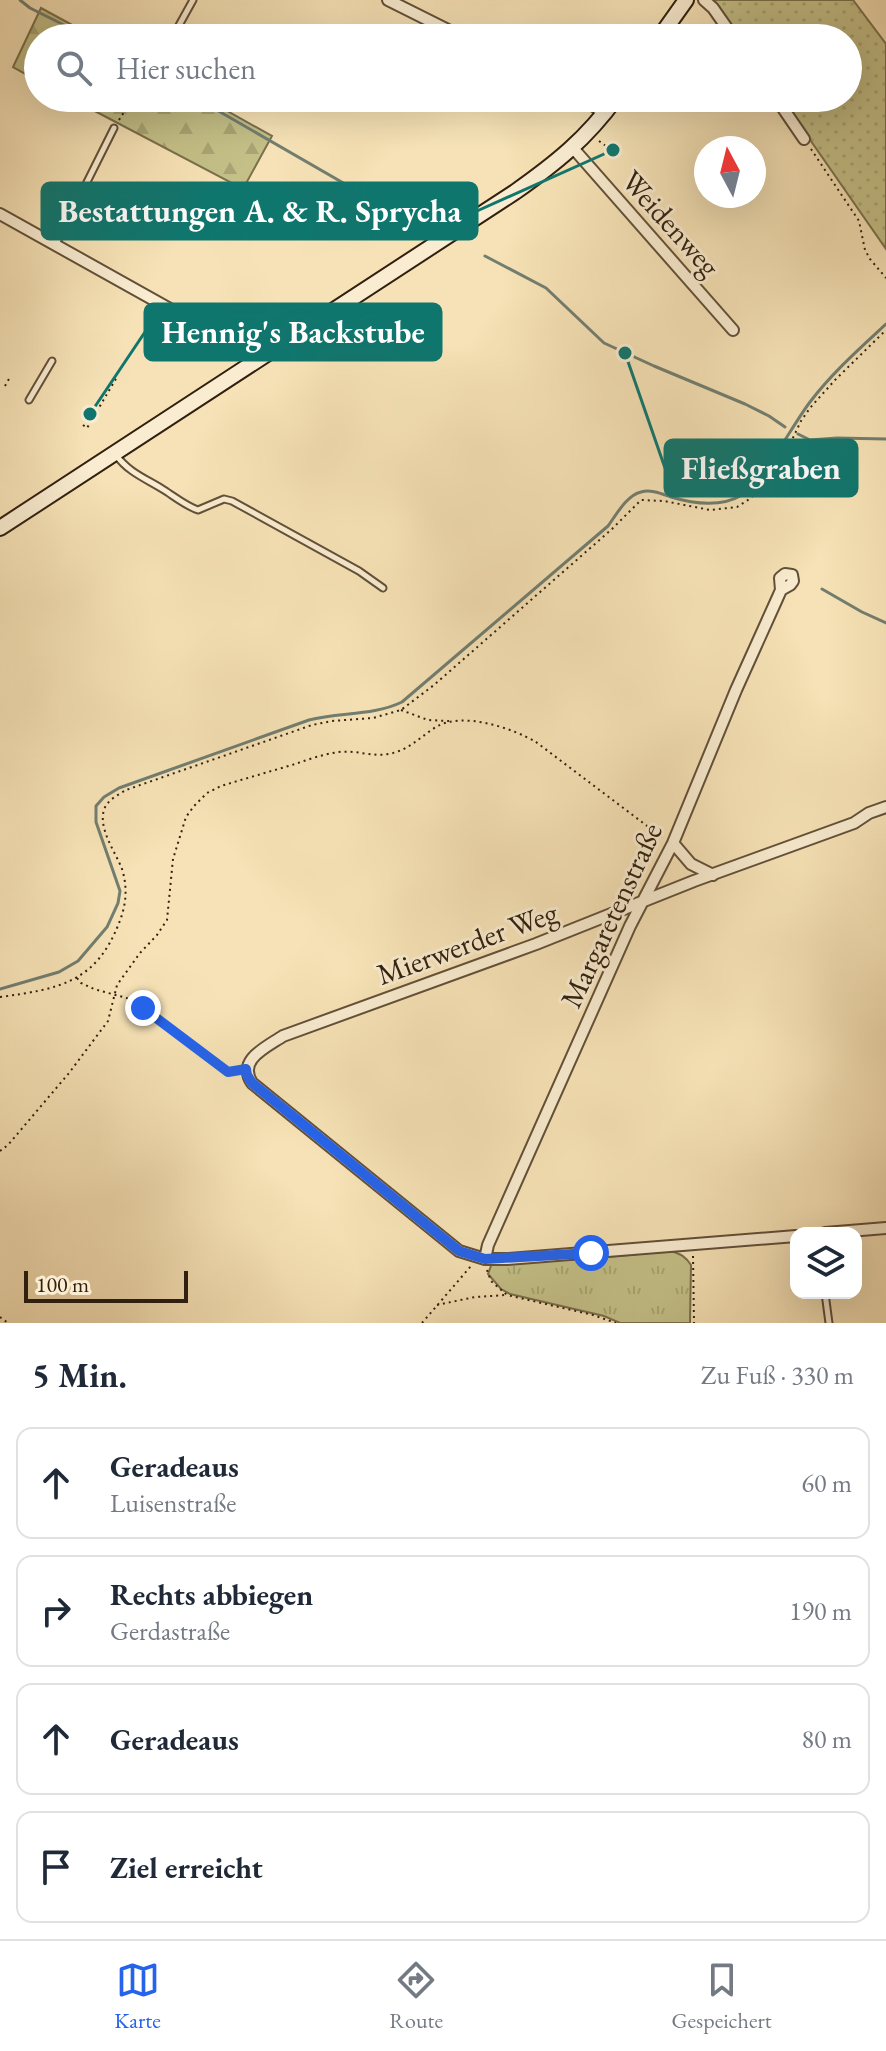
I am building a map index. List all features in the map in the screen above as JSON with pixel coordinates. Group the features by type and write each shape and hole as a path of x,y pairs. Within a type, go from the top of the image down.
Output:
{"street":[{"path":"388,0 436,24"},
{"path":"669,24 686,0"},
{"path":"704,0 724,24"},
{"path":"0,528 515,192 573,148 605,114 602,112"},
{"path":"786,112 804,139"},
{"name":"Weidenweg","path":"573,148 733,330"},
{"path":"0,214 247,352 255,363"},
{"name":"Margaretenstraße","path":"490,1259 488,1245 643,902 673,843 781,590"},
{"name":"Mierwerder Weg","path":"246,1069 254,1057 283,1036 536,944 854,823 886,807"},
{"path":"673,843 691,864 713,875"},
{"path":"246,1069 252,1083 459,1251 490,1259 790,1236"},
{"path":"862,1230 886,1228"}],"lane":[{"path":"180,24 193,0"},
{"path":"56,245 114,128"},
{"path":"29,400 52,361"},
{"path":"115,453 133,473 156,484 191,508 198,510 224,499 232,501 359,571 383,588"},
{"path":"826,1299 829,1323"}],"path":[{"path":"114,128 124,112"},
{"path":"804,139 859,221 865,250 886,278"},
{"path":"598,140 606,146"},
{"path":"0,997 64,984 93,966 104,954 125,907 124,877 103,820 109,801 126,790 312,725 373,718 401,710 601,540 641,500 710,510 737,507 751,498 790,444 810,408 886,330"},
{"path":"5,386 10,377"},
{"path":"82,426 87,428 117,377"},
{"path":"401,710 428,720 482,723 523,734 673,843"},
{"path":"0,1151 108,1021 117,985 167,920 173,859 186,817 207,793 234,782 341,751 383,755 396,753 450,721"},
{"path":"76,977 81,983 130,999 228,1072 246,1069"},
{"path":"692,1244 694,1323"},
{"path":"490,1259 487,1272 491,1281 507,1295"},
{"path":"422,1323 472,1265 490,1259"},
{"path":"435,1306 475,1297 507,1295 616,1323"},
{"path":"0,1317 8,1323"}],"green space":[{"path":"714,0 853,0 886,44 886,249 791,112 862,112 862,24 730,24"},
{"path":"41,8 70,24 33,24"},
{"path":"24,44 24,73 13,67"},
{"path":"97,112 229,112 272,136 243,189"},
{"path":"671,1251 683,1256 691,1265 690,1323 620,1323 604,1316 510,1294 488,1274 492,1263"}],"waterway":[{"path":"20,0 62,24"},
{"path":"220,112 430,233"},
{"path":"485,256 546,288 604,343 745,404 785,427"},
{"path":"0,989 59,972 78,961 107,927 120,891 96,822 96,806 104,797 119,788 309,720 380,710 402,702 608,526 631,497 653,491 707,504 725,502 742,495 768,466 818,391 886,324"},
{"path":"798,434 810,440 886,439"},
{"path":"822,589 886,623"}],"place":[{"name":"Bestattungen A. & R. Sprycha","path":"613,150"},
{"name":"Fließgraben","path":"625,353"},
{"name":"Hennig's Backstube","path":"90,414"}],"route":[{"path":"143,1008 228,1072 246,1069 252,1083 459,1251 485,1259 591,1253"}]}
